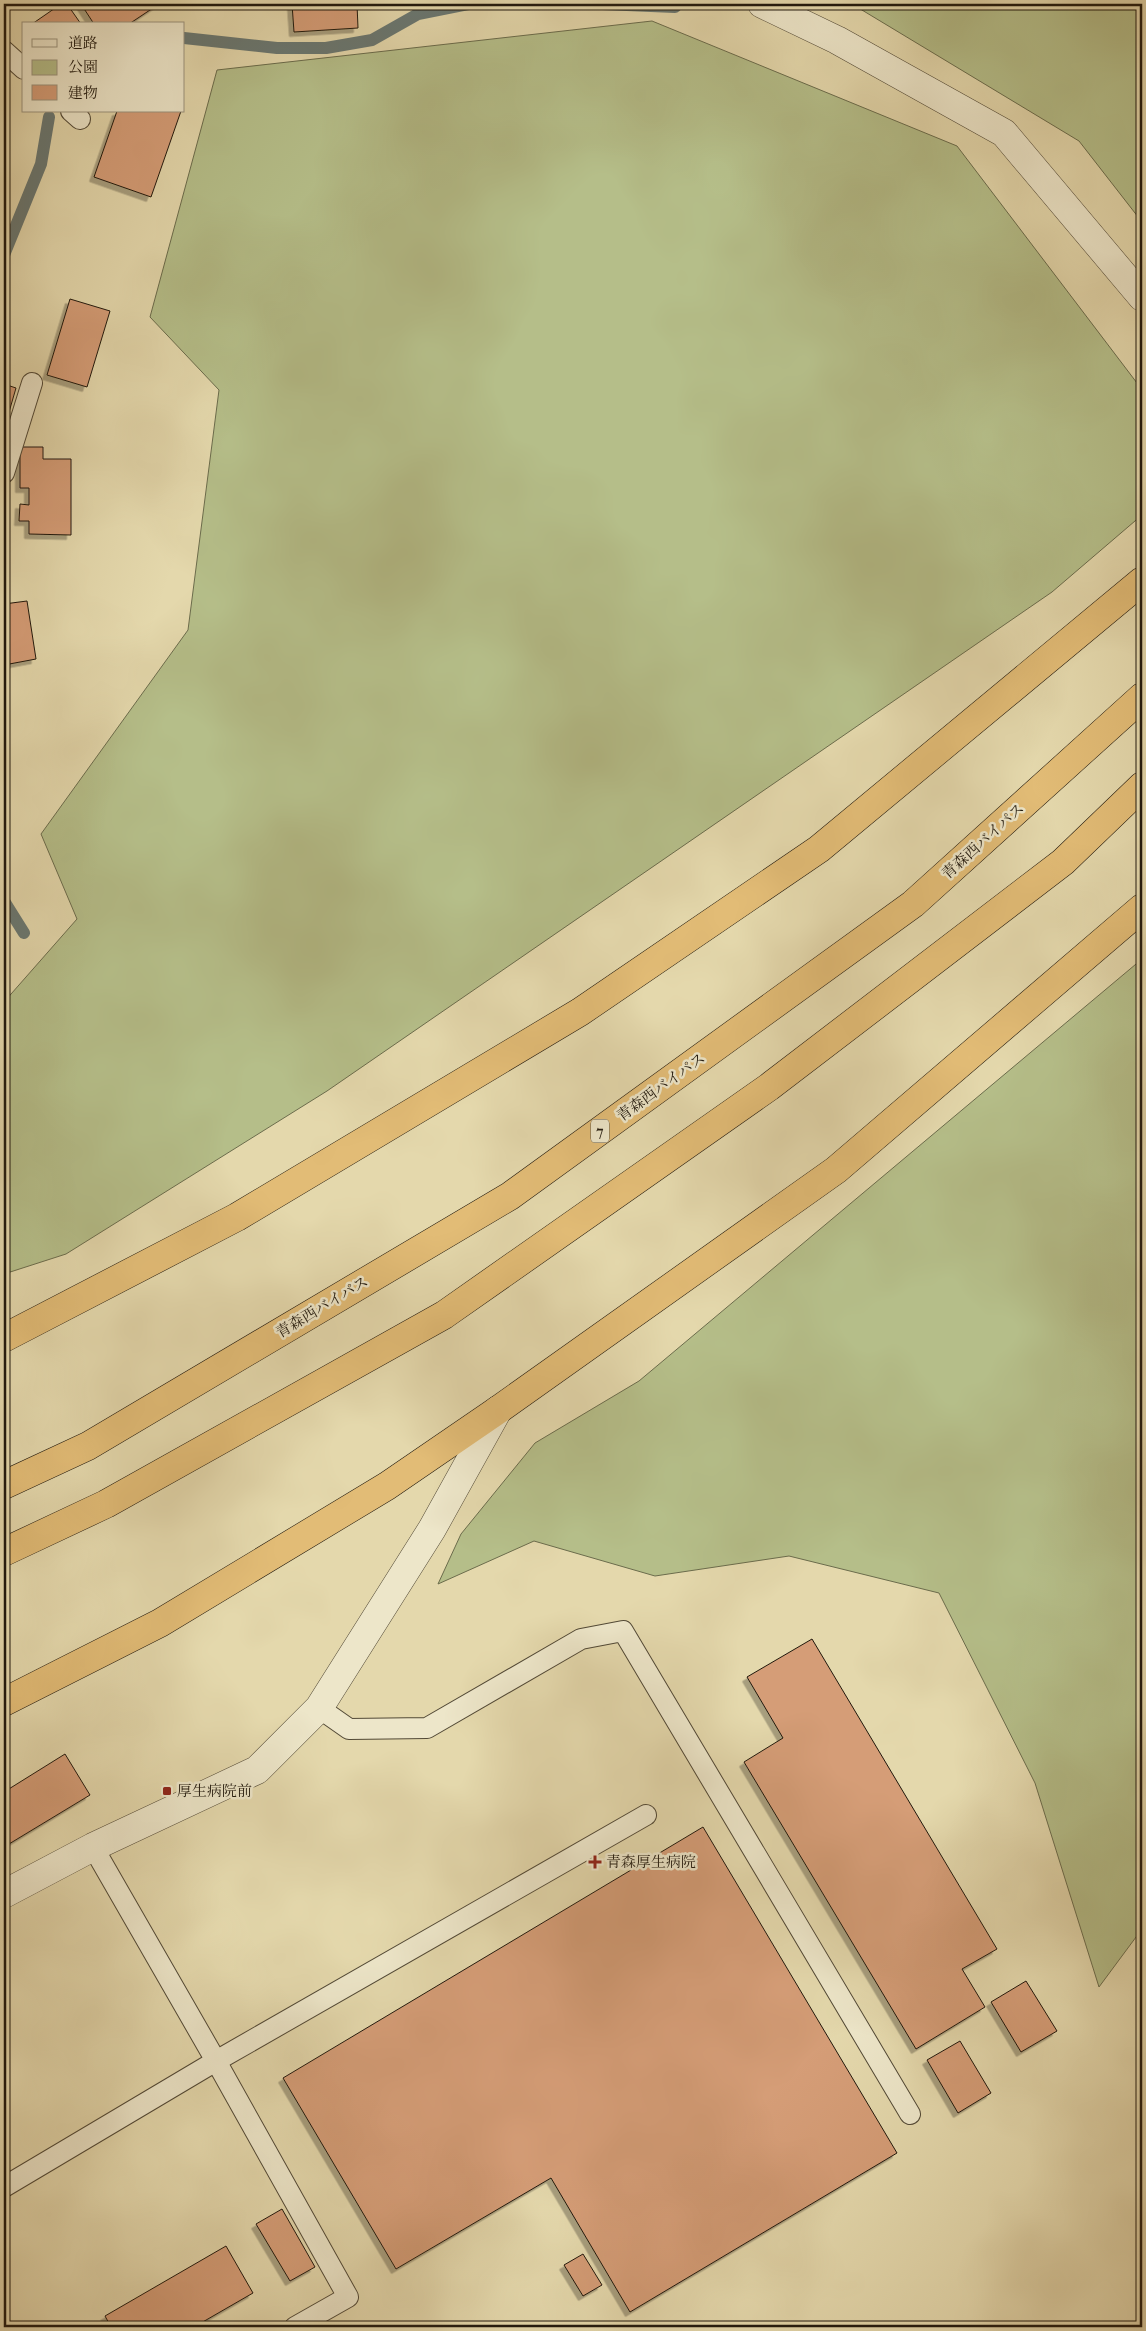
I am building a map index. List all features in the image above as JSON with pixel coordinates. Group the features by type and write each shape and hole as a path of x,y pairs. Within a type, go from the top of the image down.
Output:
{"highway":[{"path":"4,1338 237,1217 580,1012 819,849 1142,581"},
{"name":"青森西バイパス","path":"4,1485 88,1446 510,1196 913,904 1142,698"},
{"path":"4,1552 106,1504 444,1315 770,1087 1063,862 1142,786"},
{"path":"4,1702 160,1623 387,1486 498,1410 836,1170 1142,908"}],"street":[{"path":"762,4 837,40 1004,132 1142,298"},
{"path":"4,1894 93,1847 257,1770 319,1708 432,1529 498,1410"}],"lane":[{"path":"4,51 22,67"},
{"path":"4,473 32,383"},
{"path":"319,1708 348,1728 427,1728 581,1639 623,1631 910,2114"},
{"path":"4,2186 216,2061 646,1815"},
{"path":"93,1847 216,2061 348,2297 295,2327"}],"green space":[{"path":"852,4 1142,4 1142,222 1079,141"},
{"path":"652,21 957,146 1137,383 1142,378 1142,515 1052,592 327,1091 66,1254 4,1274 4,1002 77,919 41,834 188,630 219,390 150,317 217,70"},
{"path":"1142,959 1142,1929 1099,1987 1035,1783 939,1593 789,1556 655,1576 534,1541 438,1584 461,1534 535,1443 639,1381"}],"building":[{"path":"61,4 67,4 80,22 35,22"},
{"path":"81,4 159,4 132,22 93,22"},
{"path":"292,4 357,4 358,28 294,32"},
{"path":"117,112 181,112 151,197 94,177"},
{"path":"70,299 110,311 87,387 47,375"},
{"path":"4,384 16,388 7,419 4,418"},
{"path":"20,447 43,447 43,459 71,459 71,535 29,534 29,521 19,521 20,504 29,505 29,488 20,488"},
{"path":"27,601 36,659 4,665 4,604"},
{"path":"812,1639 997,1949 962,1969 985,2007 916,2049 744,1762 783,1738 747,1677"},
{"path":"65,1754 90,1795 4,1847 4,1792"},
{"path":"703,1827 897,2153 630,2312 551,2178 396,2269 283,2078"},
{"path":"1026,1981 1057,2031 1021,2052 991,2002"},
{"path":"960,2041 991,2093 958,2113 927,2060"},
{"path":"282,2209 315,2267 290,2281 256,2224"},
{"path":"226,2246 253,2293 194,2327 111,2327 105,2316"},
{"path":"583,2254 602,2285 583,2296 564,2265"}],"waterway":[{"path":"185,38 277,48 326,48 372,40 418,14 468,4"},
{"path":"603,4 675,7 678,4"},
{"path":"4,255 41,164 49,117"},
{"path":"4,901 24,933"}],"place":[{"name":"厚生病院前","path":"167,1791"},
{"name":"青森厚生病院","path":"595,1862"}]}
